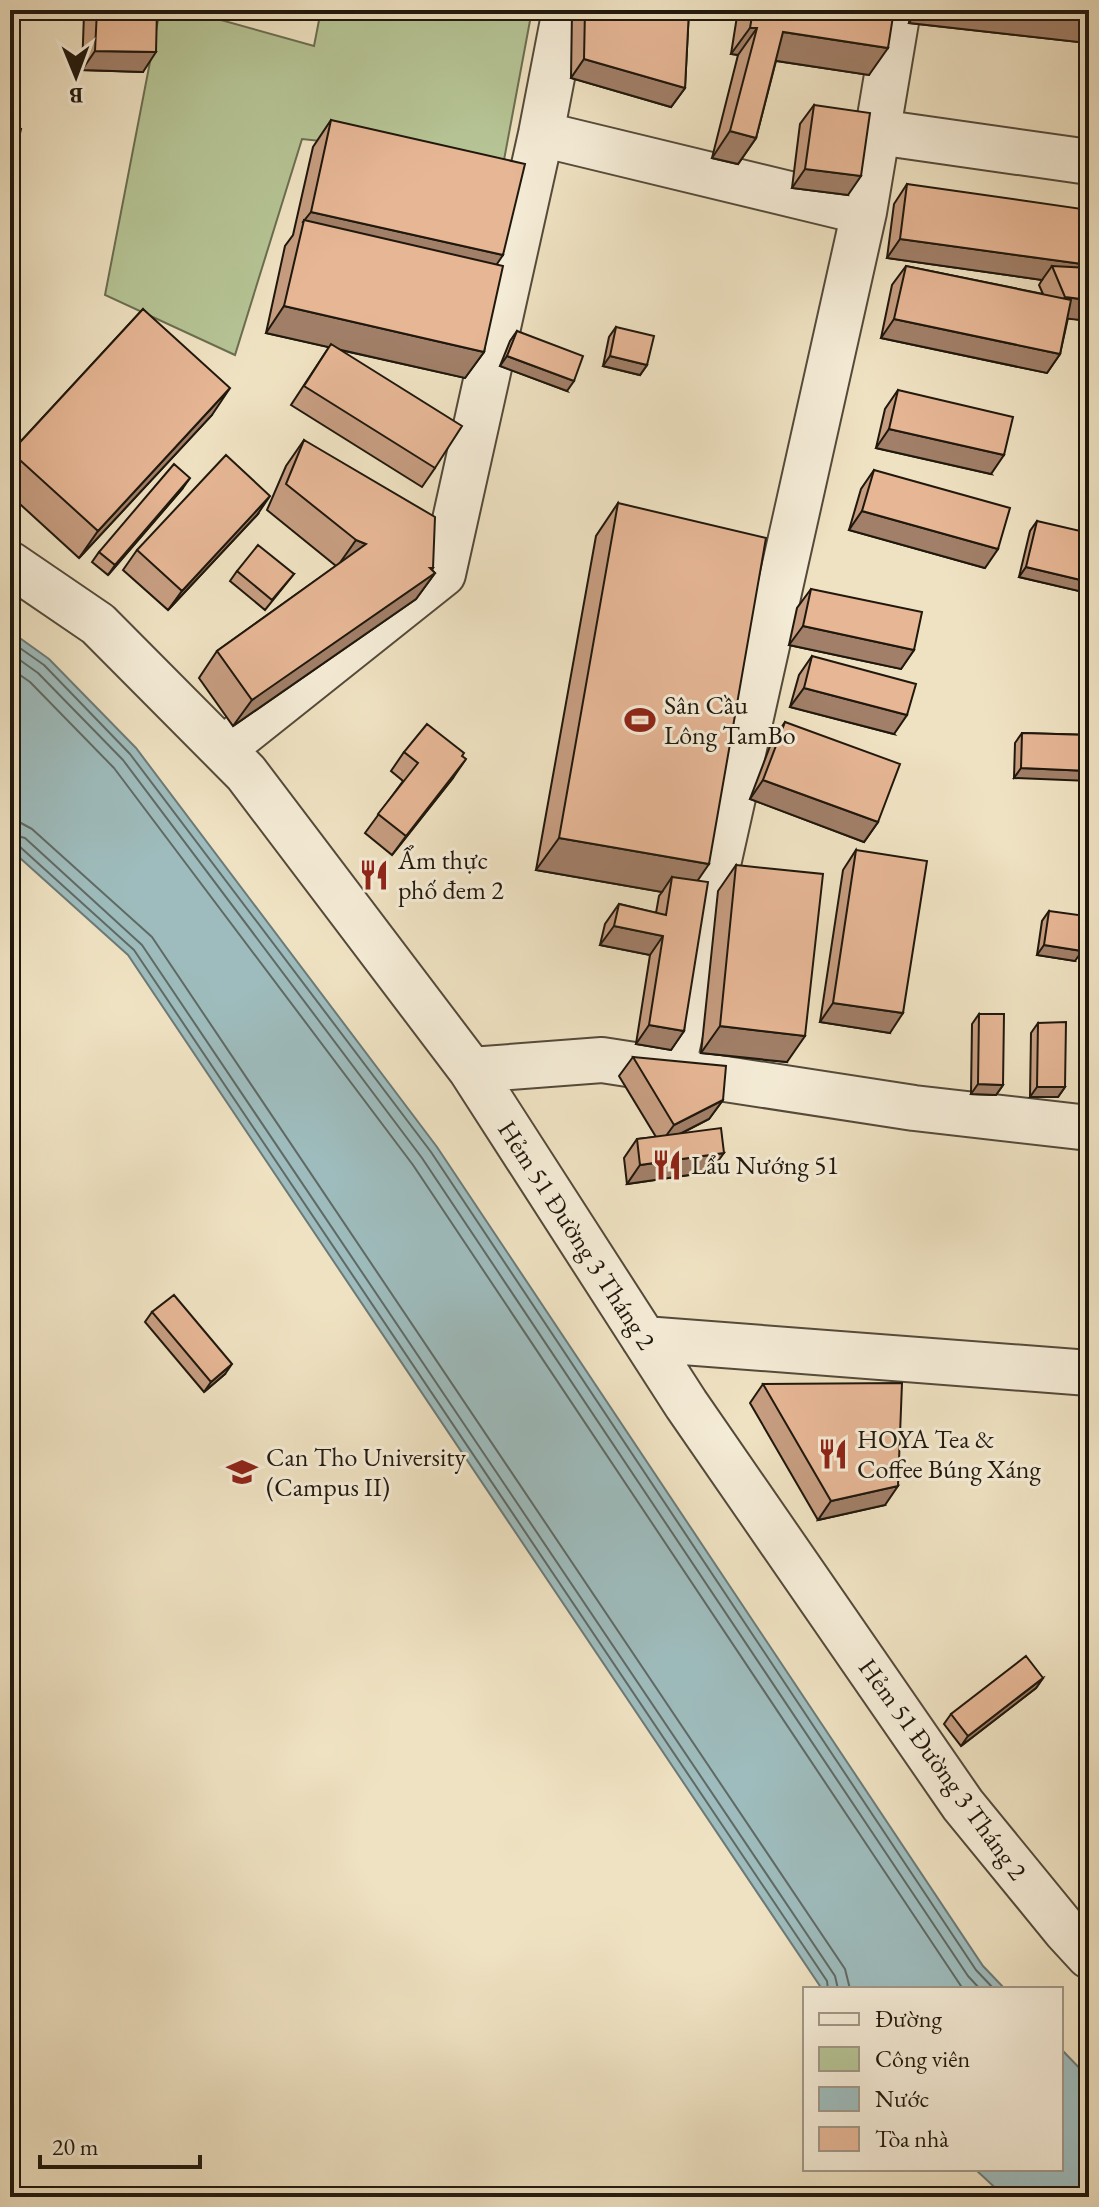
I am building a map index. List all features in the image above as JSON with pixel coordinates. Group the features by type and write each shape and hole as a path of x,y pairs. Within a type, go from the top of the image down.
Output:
{"street":[{"path":"223,749 443,574 541,134 565,10"},
{"path":"672,1070 864,212 898,10"},
{"path":"878,132 1089,162"},
{"path":"541,134 864,212"},
{"name":"Hẻm 51 Đường 3 Tháng 2","path":"10,564 98,624 246,773 282,819 471,1070 686,1404 963,1805 1089,1956"},
{"path":"471,1070 602,1060 914,1108 1089,1128"},
{"path":"644,1339 1089,1373"}],"green space":[{"path":"160,10 185,10 314,46 321,10 532,10 504,160 302,139 235,355 105,295"}],"water":[{"path":"10,631 49,659 136,748 437,1147 983,1966 1003,1987 821,1987 128,955 10,849"},
{"path":"1063,2051 1089,2078 1089,2197 1005,2197 977,2171 1063,2171"}],"building":[{"path":"97,10 157,10 156,52 95,51"},
{"path":"585,10 689,10 685,88 584,59"},
{"path":"753,10 894,10 888,48 783,32 756,138 730,131 757,28 750,28"},
{"path":"1051,10 1089,10 1089,14"},
{"path":"814,105 870,113 861,176 805,169"},
{"path":"331,120 525,164 503,255 311,212"},
{"path":"10,128 21,129 10,179"},
{"path":"907,184 1089,210 1082,264 900,239"},
{"path":"304,220 503,266 484,352 284,306"},
{"path":"906,266 1071,300 1060,354 894,319"},
{"path":"1052,266 1089,268 1089,300 1065,297"},
{"path":"143,309 230,388 98,531 11,452"},
{"path":"616,327 654,336 647,365 610,356"},
{"path":"517,331 583,356 574,381 507,356"},
{"path":"331,344 462,426 435,468 304,386"},
{"path":"898,390 1013,417 1004,455 889,429"},
{"path":"304,440 435,517 433,568 430,568 435,573 252,700 217,651 366,544 356,540 286,484"},
{"path":"226,455 270,496 182,591 137,550"},
{"path":"174,464 190,478 115,565 99,552"},
{"path":"874,470 1010,508 998,549 862,511"},
{"name":"Sân Cầu Lông TamBo","path":"618,503 766,538 709,864 559,838"},
{"path":"1037,521 1089,533 1089,582 1026,567"},
{"path":"258,545 294,574 272,600 237,571"},
{"path":"811,589 922,612 914,650 803,626"},
{"path":"812,656 916,684 907,715 804,688"},
{"path":"785,722 900,764 878,822 763,780"},
{"path":"427,724 464,753 462,756 466,759 406,836 378,814 418,763 404,752"},
{"path":"1022,733 1089,735 1089,771 1021,768"},
{"path":"856,850 927,861 903,1013 833,1003"},
{"path":"736,865 823,874 805,1036 720,1026"},
{"path":"672,877 708,882 684,1031 649,1025 663,936 614,926 619,904 666,915"},
{"path":"1049,911 1086,916 1082,951 1044,945"},
{"path":"979,1014 1004,1014 1003,1085 978,1084"},
{"path":"1066,1022 1065,1087 1037,1087 1038,1023"},
{"path":"633,1057 726,1066 723,1100 674,1125"},
{"path":"721,1128 724,1153 640,1165 637,1139"},
{"path":"174,1295 232,1364 211,1382 152,1312"},
{"name":"HOYA Tea & Coffee Búng Xáng","path":"902,1383 898,1486 831,1501 763,1384"},
{"path":"1026,1656 1043,1678 968,1736 951,1714"}],"place":[{"name":"Sân Cầu Lông TamBo","path":"640,720"},
{"name":"Ẩm thực phố đem 2","path":"374,875"},
{"name":"Lẩu Nướng 51","path":"667,1165"},
{"name":"HOYA Tea & Coffee Búng Xáng","path":"833,1454"},
{"name":"Can Tho University (Campus II)","path":"242,1472"}]}
